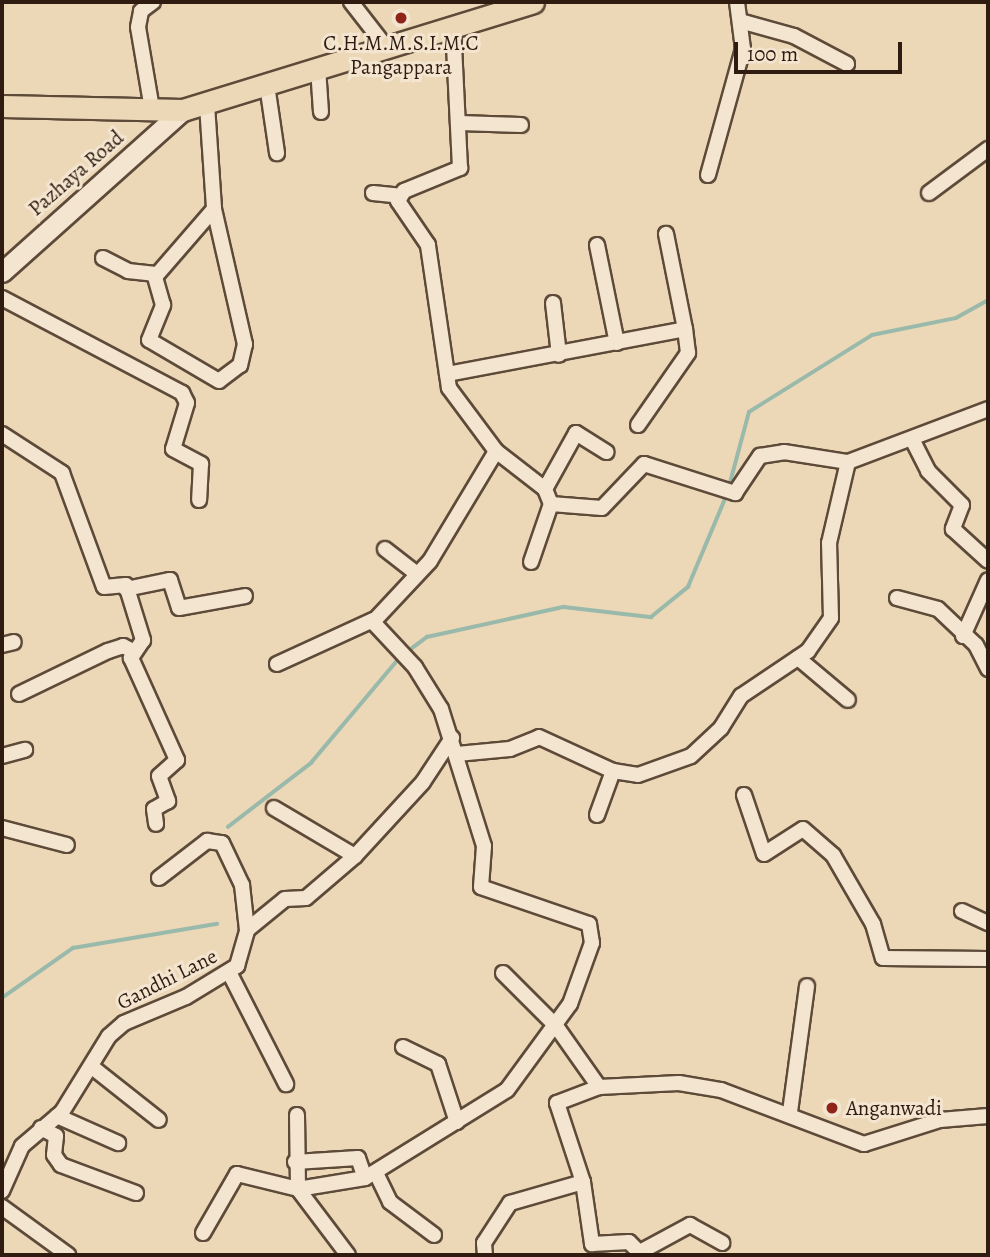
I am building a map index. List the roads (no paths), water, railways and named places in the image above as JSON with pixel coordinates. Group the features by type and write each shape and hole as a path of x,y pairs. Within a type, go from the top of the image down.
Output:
{"main road":[{"path":"2,106 183,110 207,105 533,2"}],"street":[{"path":"152,109 138,27 141,11 153,2"},
{"path":"351,2 386,47"},
{"path":"708,176 739,72 740,21 737,2"},
{"path":"740,21 794,36 847,64"},
{"path":"373,193 400,196 459,172 453,26"},
{"path":"318,68 321,112"},
{"path":"267,85 276,153"},
{"path":"156,274 163,305 150,343 211,380 226,380 240,365 245,344 214,209 207,105"},
{"name":"Pazhaya Road","path":"2,272 183,110"},
{"path":"459,123 521,125"},
{"path":"929,193 988,149"},
{"path":"400,196 428,246 447,373 466,417 496,451 545,489 551,504 531,562"},
{"path":"156,274 214,209"},
{"path":"638,425 688,353 666,234"},
{"path":"597,245 617,343"},
{"path":"103,258 128,271 156,274"},
{"path":"2,298 182,393 187,403 173,449 201,464 199,500"},
{"path":"553,303 559,355"},
{"path":"447,373 559,355 685,329"},
{"path":"551,504 602,508 644,464 735,493 760,456 784,452 848,462 988,409"},
{"path":"545,489 576,433 607,452"},
{"path":"2,434 62,473 104,587 124,582 143,640 133,651"},
{"path":"912,439 928,471 962,505 953,529 988,561"},
{"path":"277,664 373,620 416,574 496,451"},
{"path":"457,754 510,749 539,737 613,771 638,775 681,761 708,743 741,696 798,658 834,613 829,543 848,462"},
{"path":"385,548 416,574"},
{"path":"126,589 170,580 179,608 245,596"},
{"path":"963,636 988,580"},
{"path":"897,598 938,609 963,636 976,645 988,669"},
{"path":"203,1233 237,1174 298,1189 377,1172 507,1090 556,1026 589,956 593,930 482,889 484,846 452,738 431,690 373,620"},
{"path":"19,694 108,651 123,646 133,651 177,760 159,776 169,801 154,809 156,824"},
{"path":"798,658 848,700"},
{"path":"247,930 285,899 307,897 355,856 423,782 452,738"},
{"path":"2,756 25,750"},
{"path":"597,815 613,771"},
{"path":"744,795 764,854 803,829 833,855 873,924 883,958 988,959"},
{"path":"274,808 355,856"},
{"path":"2,828 67,845"},
{"path":"159,878 207,841 222,843 242,885 247,930"},
{"path":"962,911 988,923"},
{"name":"Gandhi Lane","path":"2,1191 22,1146 57,1116 124,1023 229,972 240,961 247,930"},
{"path":"229,972 286,1084"},
{"path":"503,973 556,1026 599,1087"},
{"path":"790,1112 807,986"},
{"path":"403,1047 438,1064 457,1122"},
{"path":"92,1067 159,1120"},
{"path":"722,1242 690,1225 641,1253 629,1242 592,1244 583,1182 557,1103 599,1087 679,1083 790,1112 864,1144 940,1119 988,1115"},
{"path":"297,1115 295,1162 298,1189 348,1255"},
{"path":"57,1116 118,1143"},
{"path":"41,1128 55,1134 61,1165 136,1193"},
{"path":"295,1162 358,1158 377,1172 390,1202 434,1235"},
{"path":"485,1255 484,1243 510,1203 583,1182"},
{"path":"2,1207 68,1255"}],"waterway":[{"path":"730,483 749,412 872,335 956,318 988,300"},
{"path":"411,649 427,637 564,607 651,617 688,587 725,499"},
{"path":"228,827 311,763 396,662"},
{"path":"2,998 73,948 217,924"}],"place":[{"name":"C.H.M.M.S.I.M.C Pangappara","path":"401,18"},
{"name":"Anganwadi","path":"832,1108"}]}
